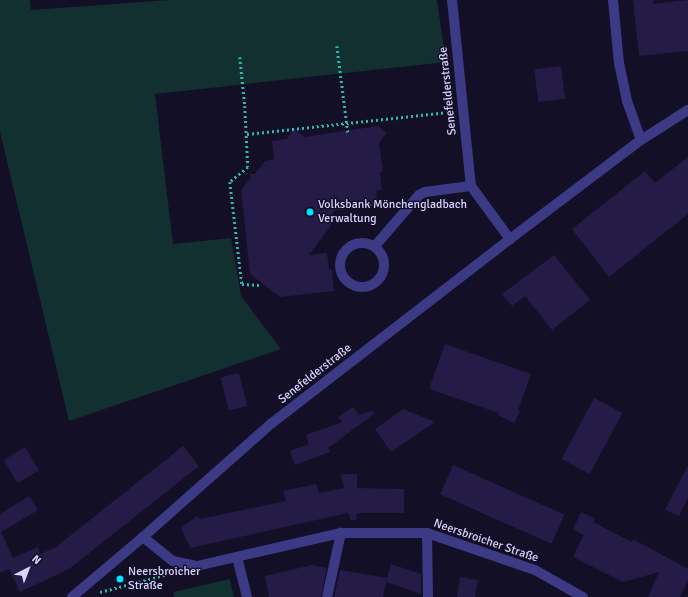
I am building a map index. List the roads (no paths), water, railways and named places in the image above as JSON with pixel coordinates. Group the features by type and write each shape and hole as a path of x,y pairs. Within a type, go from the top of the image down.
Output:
{"street":[{"name":"Senefelderstraße","path":"452,0 471,186"},
{"path":"612,0 619,63 627,101 641,140"},
{"name":"Senefelderstraße","path":"143,537 272,423 641,140 688,110"},
{"path":"375,246 419,195 426,192 471,186 510,239"},
{"path":"362,242 375,246 380,252 384,266 379,279 373,284 366,286 351,284 342,272 340,266 344,252 355,244 362,242"},
{"path":"327,597 341,533"},
{"name":"Neersbroicher Straße","path":"143,537 174,560 197,566 341,533 427,533 535,570 583,597"},
{"path":"427,533 428,597"},
{"path":"72,597 143,537"},
{"path":"238,557 248,597"}],"place":[{"name":"Volksbank Mönchengladbach Verwaltung","path":"310,212"},
{"name":"Neersbroicher Straße","path":"120,579"}]}
